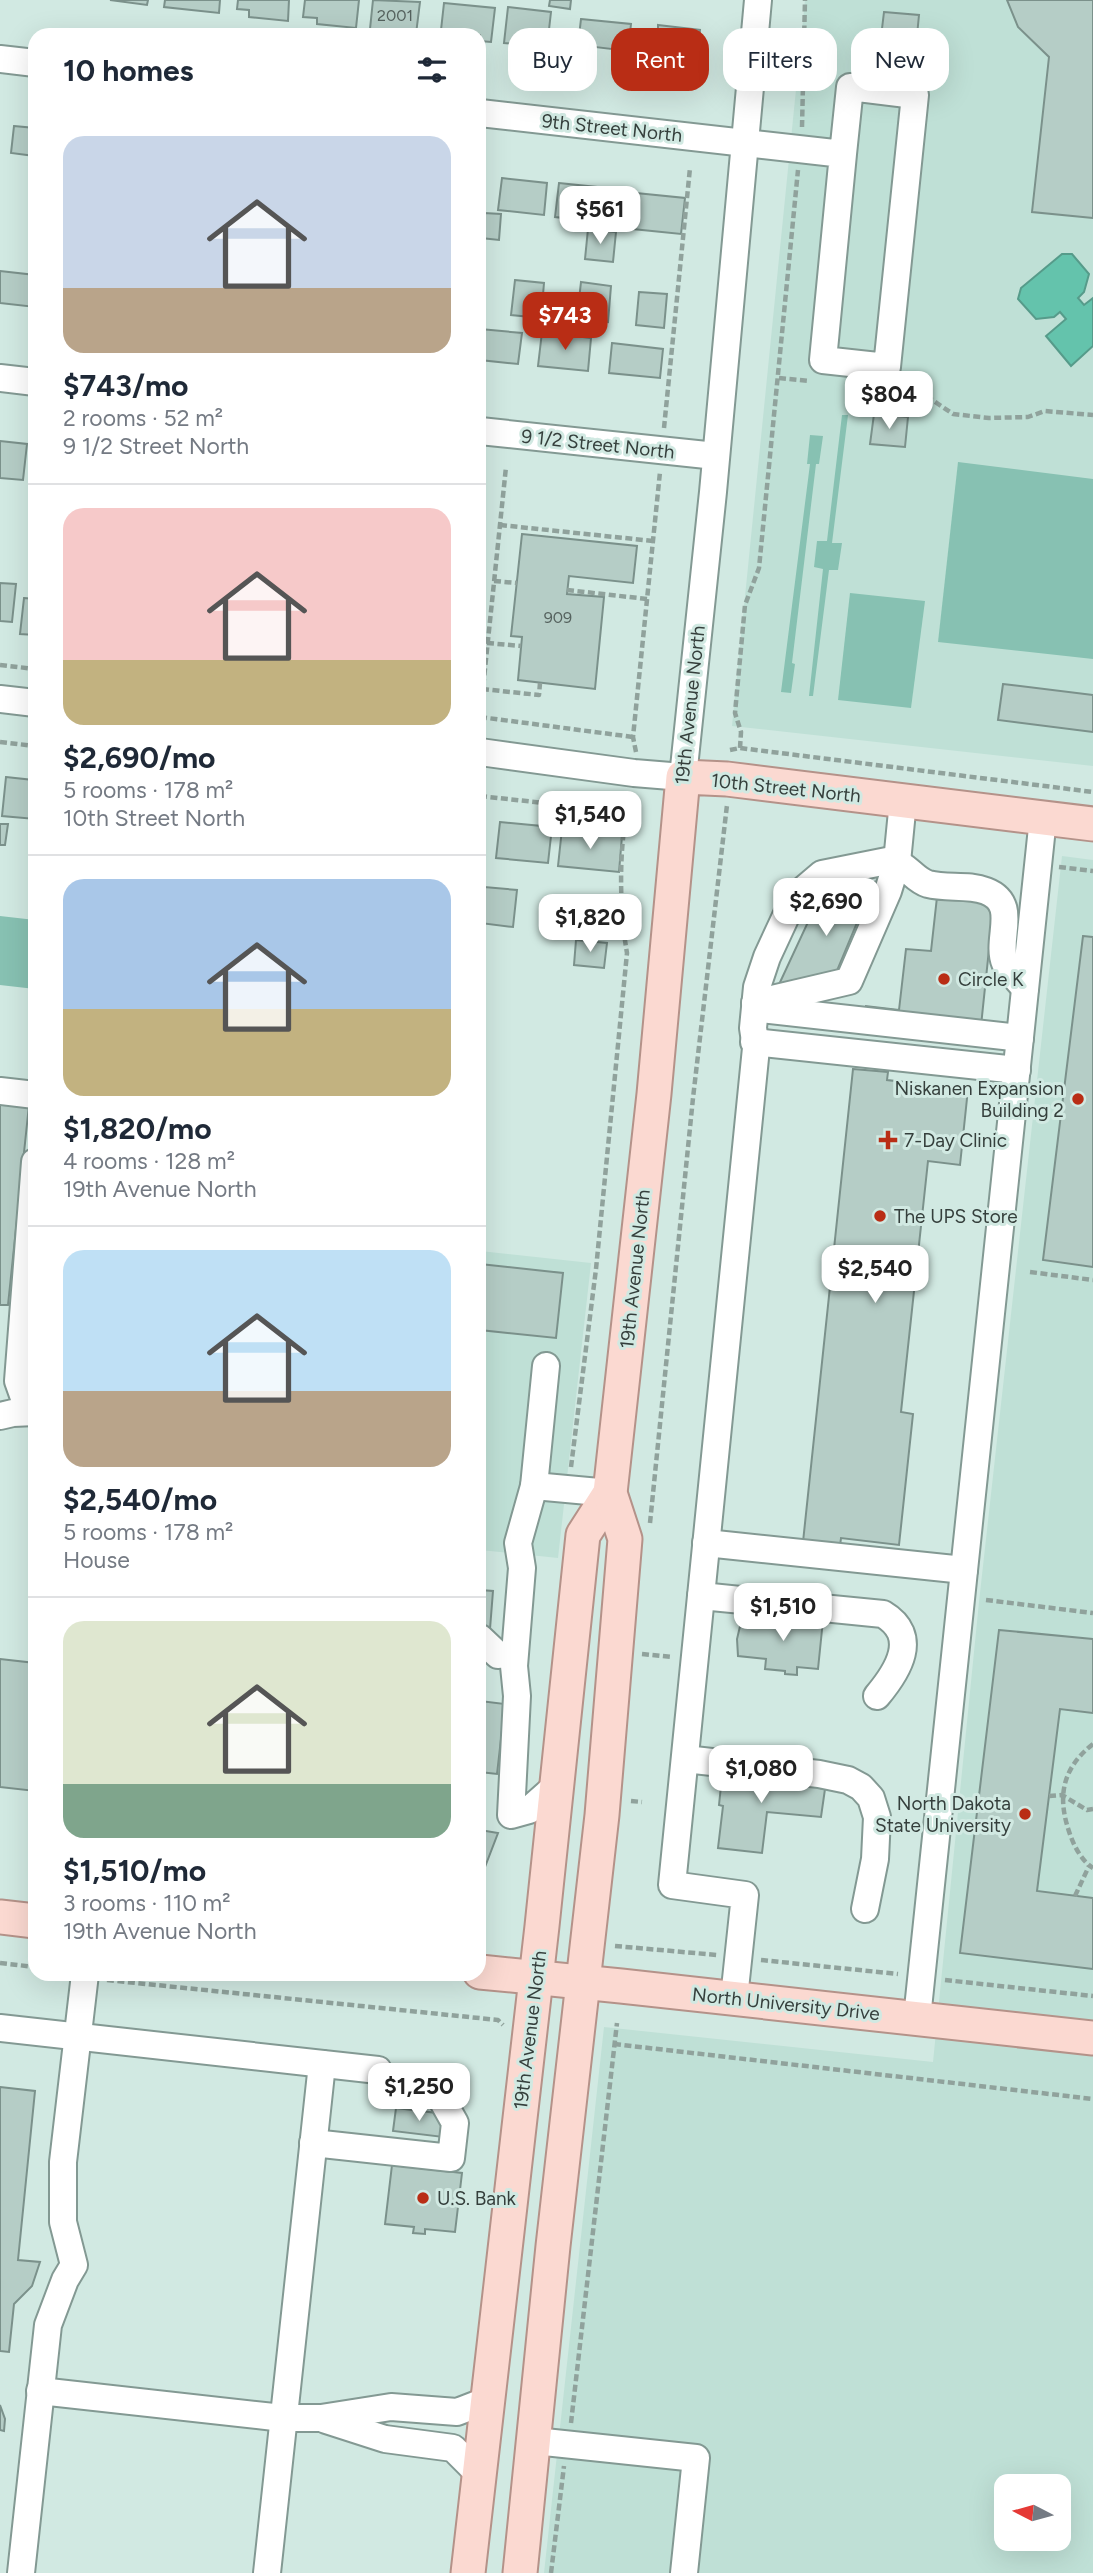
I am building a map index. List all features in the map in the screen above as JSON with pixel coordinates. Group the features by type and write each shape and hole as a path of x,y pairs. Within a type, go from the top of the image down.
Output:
{"main road":[{"name":"10th Street North","path":"683,777 727,779 1093,824"},
{"name":"19th Avenue North","path":"520,2573 551,2442 555,2233 602,1815 625,1539 610,1493 653,1108 683,777"},
{"name":"19th Avenue North","path":"468,2573 583,1535 610,1493"},
{"path":"0,1917 28,1920"},
{"name":"North University Drive","path":"486,1973 1093,2038"}],"street":[{"name":"19th Avenue North","path":"683,777 758,0"},
{"path":"0,59 28,62"},
{"path":"850,86 915,95 887,367 823,360 843,154 850,86"},
{"name":"9th Street North","path":"486,114 843,154"},
{"path":"0,378 28,381"},
{"name":"9 1/2 Street North","path":"486,432 716,456"},
{"path":"0,699 28,702"},
{"name":"10th Street North","path":"486,753 683,777"},
{"path":"755,1006 849,981 888,891 897,862 903,801"},
{"path":"917,2018 1043,818"},
{"path":"734,1998 744,1895 672,1885 752,1082 752,1028 757,987 786,916 802,891 822,874 897,862 926,884 988,891 998,898 1004,907 1006,922 1002,944 1005,963 1026,988"},
{"path":"755,1006 1020,1038"},
{"path":"754,1042 1017,1070"},
{"path":"0,1091 28,1095"},
{"path":"28,1252 18,1381 28,1403"},
{"path":"546,1366 534,1486 518,1542 522,1568 514,1666 517,1696 510,1815 529,1810 556,1786"},
{"path":"0,1416 28,1412"},
{"path":"534,1486 610,1493"},
{"path":"706,1543 964,1570"},
{"path":"701,1596 883,1614 894,1620 902,1636 904,1653 891,1678 877,1696"},
{"path":"685,1759 819,1774 848,1780 861,1787 871,1798 877,1817 875,1859 865,1909"},
{"path":"21,2573 48,2325 74,2264 63,2222 63,2162 84,1981"},
{"path":"0,2028 378,2070 385,2086 437,2091 455,2123 451,2158 313,2143"},
{"path":"267,2573 322,2064"},
{"path":"40,2391 283,2418 321,2418 391,2407 457,2412 488,2400"},
{"path":"321,2418 385,2439 453,2448 480,2475"},
{"path":"551,2442 696,2458 684,2573"}],"path":[{"path":"740,748 741,732 735,713 745,605 759,568 779,378 800,150 805,0"},
{"path":"569,1490 596,1269 627,953 621,906 626,812 634,773 636,749 633,737 690,168"},
{"path":"779,378 818,382"},
{"path":"883,389 922,393 953,414 989,418 1028,417 1045,411 1093,415"},
{"path":"486,652 506,467"},
{"path":"500,525 653,541"},
{"path":"494,581 517,583"},
{"path":"567,590 647,599"},
{"path":"487,643 521,646"},
{"path":"0,665 28,668"},
{"path":"486,689 539,695 540,683"},
{"path":"486,718 633,737"},
{"path":"0,742 28,745"},
{"path":"649,1535 693,1098 726,824 727,751 740,748 1093,792"},
{"path":"486,797 626,812"},
{"path":"1038,864 1093,871"},
{"path":"1030,1272 1093,1280"},
{"path":"986,1600 1093,1614"},
{"path":"640,1667 643,1641"},
{"path":"1075,1896 1091,1867 1074,1845 1062,1807 1062,1795 1074,1764 1093,1744"},
{"path":"1049,1796 1062,1795 1087,1810 1093,1809"},
{"path":"627,1801 642,1802"},
{"path":"618,1956 612,1946 1093,1996"},
{"path":"0,1963 28,1966"},
{"path":"132,1981 498,2020 507,2030"},
{"path":"551,2573 551,2442 617,2023"},
{"path":"614,2044 1093,2099"}],"shaded area":[{"path":"805,0 1093,0 1093,766 732,726 796,91 837,91 837,28 802,28"},
{"path":"1062,254 1072,254 1089,274 1084,292 1078,298 1084,305 1093,298 1093,346 1071,366 1046,336 1066,319 1060,312 1054,317 1036,319 1018,299 1021,288"},
{"path":"842,415 848,415 832,543 842,543 838,570 829,570 813,696 809,696 823,569 814,567 817,541 827,541"},
{"path":"810,435 823,436 819,464 816,464 792,663 795,664 791,693 781,692 810,464 807,464"},
{"path":"958,462 1093,479 1093,659 938,642"},
{"path":"850,593 925,601 911,708 838,700"},
{"name":"North Dakota State University","path":"1062,856 1093,860 1093,2573 544,2573 604,2027 933,2062 979,1602"},
{"path":"0,916 28,919 28,988 0,985"},
{"path":"486,1252 591,1263 558,1558 486,1551"}],"building":[{"path":"110,0 148,0 147,5"},
{"path":"165,0 220,0 219,13 164,7"},
{"path":"238,0 289,0 288,21 249,17 249,10 237,9"},
{"path":"305,0 359,0 356,28 317,24 317,18 303,17"},
{"path":"373,0 420,2 417,28 370,28"},
{"path":"550,0 571,0 570,9 549,6"},
{"path":"1007,0 1093,0 1093,218 1032,212 1049,57 1018,27"},
{"path":"444,3 495,8 491,42 486,42 486,28 441,28"},
{"path":"508,7 551,12 549,28 508,28 508,43 504,43"},
{"path":"884,12 919,15 918,28 882,28"},
{"path":"581,19 631,24 631,28 611,28 611,49 597,47 597,28 580,28"},
{"path":"658,25 683,28 658,28"},
{"path":"14,126 28,127 28,155 11,153"},
{"path":"502,178 547,183 544,215 498,210"},
{"path":"559,183 606,188 602,227 582,225 582,220 555,217"},
{"path":"636,193 685,198 681,234 623,228 626,196 636,197"},
{"path":"486,213 501,214 499,240 486,239"},
{"path":"588,229 616,232 613,262 585,259"},
{"path":"0,271 28,274 28,306 0,303"},
{"path":"515,280 544,283 541,318 511,315"},
{"path":"581,282 611,286 608,322 577,318"},
{"path":"639,292 667,294 664,328 636,325"},
{"path":"486,330 522,333 518,364 486,361"},
{"path":"542,332 591,338 588,371 538,366"},
{"path":"612,343 663,349 660,378 609,373"},
{"path":"874,414 908,417 905,447 870,444"},
{"path":"0,441 27,444 23,480 0,478"},
{"path":"522,534 637,546 633,583 569,576 567,594 604,597 595,689 518,680 522,637 511,636"},
{"path":"0,583 16,584 12,622 0,621"},
{"path":"24,598 28,598 28,635 20,634"},
{"path":"1003,684 1093,695 1093,732 998,720"},
{"path":"6,777 28,779 28,818 2,816"},
{"path":"500,822 552,827 548,863 496,858"},
{"path":"0,824 8,824 5,845 0,845"},
{"path":"562,829 622,836 619,872 558,866"},
{"path":"874,882 834,978 775,993 821,894"},
{"path":"486,887 517,890 513,927 486,924"},
{"name":"Circle K","path":"937,897 986,902 993,911 979,1045 863,1033 866,1006 899,1010 906,949 931,951"},
{"name":"Niskanen Expansion Building 2","path":"1083,936 1093,937 1093,1267 1043,1260"},
{"path":"576,940 607,943 604,968 574,965"},
{"path":"853,1069 888,1072 887,1080 968,1089 960,1165 928,1161 901,1412 913,1414 899,1545 841,1538 840,1546 803,1542"},
{"path":"0,1102 28,1105 28,1115 8,1305 0,1305"},
{"path":"486,1265 563,1273 556,1338 486,1331"},
{"path":"486,1590 493,1591 490,1629 486,1629"},
{"path":"771,1615 823,1620 818,1669 797,1667 797,1675 785,1674 785,1671 765,1669 766,1659 738,1656 737,1639 741,1622 770,1625"},
{"path":"999,1630 1093,1639 1093,1713 1060,1709 1037,1891 1093,1898 1093,1969 960,1953"},
{"path":"0,1659 28,1662 28,1790 0,1787"},
{"path":"486,1702 505,1704 497,1774 486,1773"},
{"path":"723,1767 819,1782 819,1788 825,1789 821,1817 767,1812 762,1853 718,1848 723,1806 719,1805"},
{"path":"486,1831 498,1833 486,1864"},
{"path":"0,2087 35,2091 18,2260 40,2262 32,2286 14,2304 9,2352 0,2351"},
{"path":"396,2108 445,2114 443,2137 393,2131"},
{"name":"U.S. Bank","path":"392,2165 462,2173 455,2232 425,2229 425,2234 413,2233 414,2227 385,2224"},
{"path":"0,2405 5,2419 4,2431 0,2430"}],"place":[{"name":"Circle K","path":"944,979"},
{"name":"Niskanen Expansion Building 2","path":"1078,1099"},
{"name":"7-Day Clinic","path":"888,1140"},
{"name":"The UPS Store","path":"880,1216"},
{"name":"North Dakota State University","path":"1025,1814"},
{"name":"U.S. Bank","path":"423,2198"}]}
